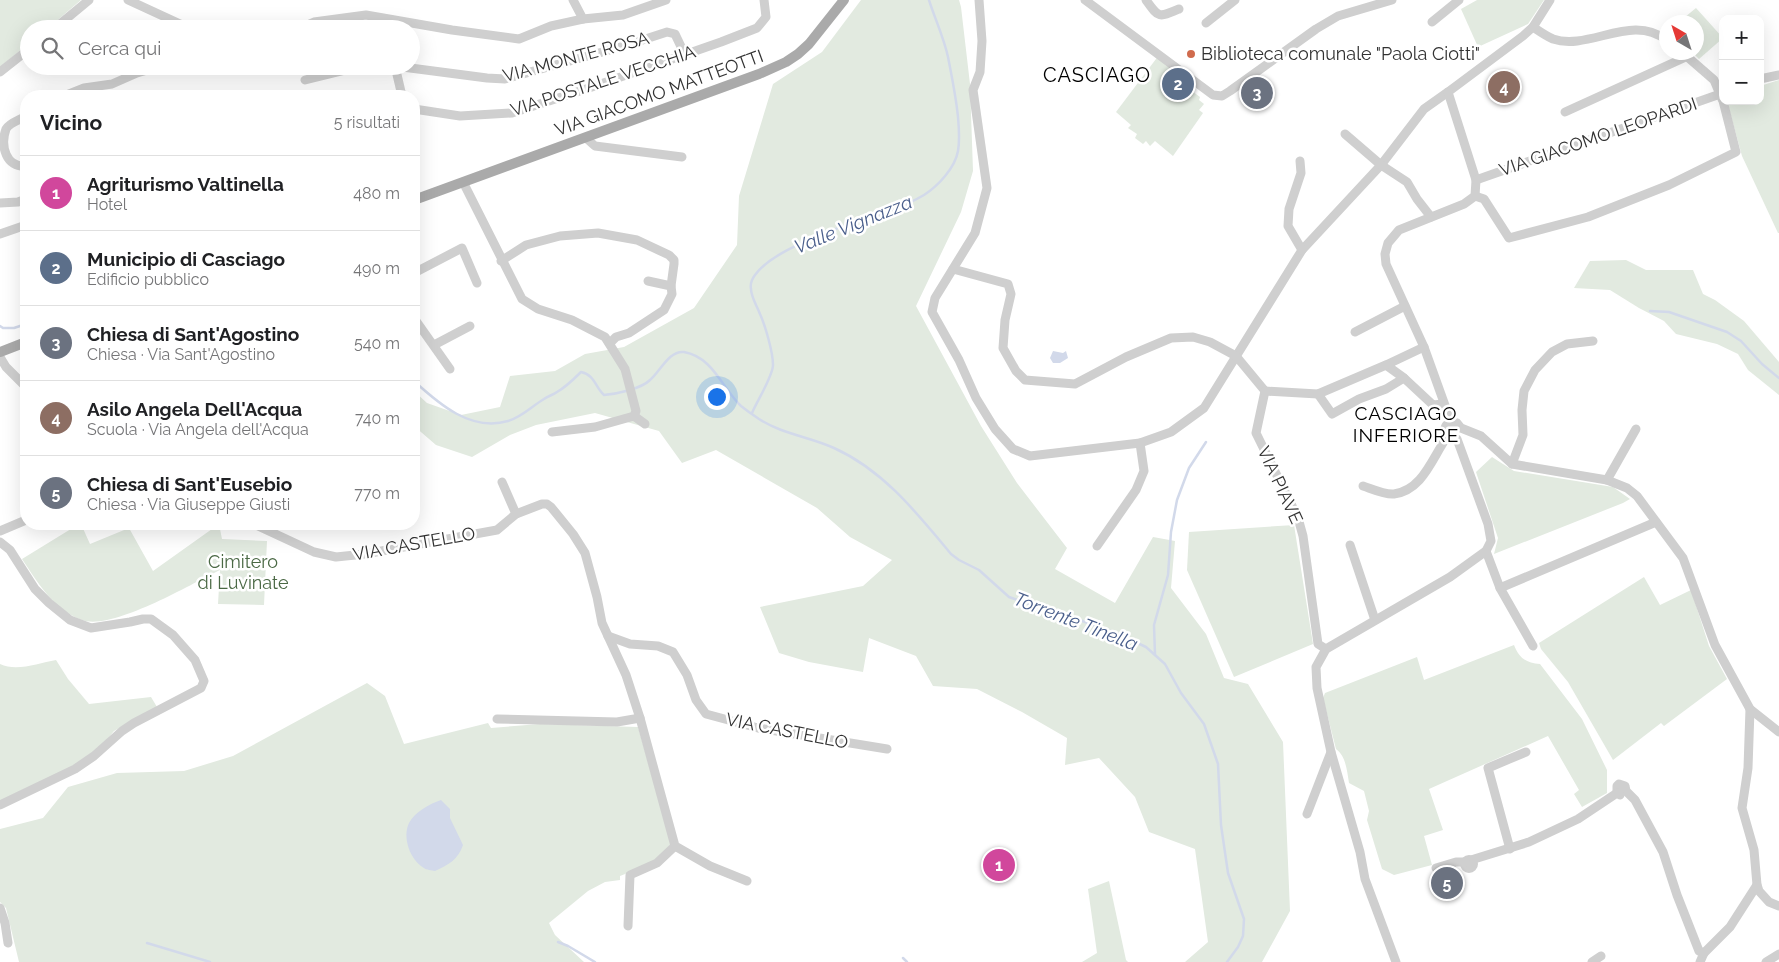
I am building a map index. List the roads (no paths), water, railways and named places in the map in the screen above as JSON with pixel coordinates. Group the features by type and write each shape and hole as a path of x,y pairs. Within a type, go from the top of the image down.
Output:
{"main road":[{"name":"VIA GIACOMO MATTEOTTI","path":"420,198 759,74 786,62 809,44 844,0"},
{"path":"0,352 20,344"}],"street":[{"path":"65,20 89,0"},
{"path":"128,0 171,20"},
{"path":"573,0 583,19"},
{"path":"420,24 519,39 551,26 583,19 623,15 666,0"},
{"name":"VIA POSTALE VECCHIA","path":"420,110 460,116 512,113 685,55 757,28 766,17 764,0"},
{"path":"979,0 982,40 980,72 973,90 987,188 975,232 935,298 932,312 959,360 976,398 995,429 1013,448 1030,456 1140,443 1171,432 1204,408 1302,250 1381,164 1424,109 1533,27 1550,0"},
{"path":"1085,0 1203,89 1212,95 1222,96 1248,80 1316,29 1338,16 1392,0"},
{"path":"1146,0 1155,12 1163,16 1179,10"},
{"path":"1206,23 1235,0"},
{"path":"1432,22 1460,0"},
{"path":"327,20 366,15 402,20"},
{"path":"1533,27 1553,39 1574,41 1621,31 1640,30 1659,34"},
{"name":"VIA MONTE ROSA","path":"420,69 505,79 624,46 670,31 677,36 685,55"},
{"path":"0,72 20,56"},
{"path":"1564,112 1672,60"},
{"path":"1692,60 1714,80 1719,91"},
{"path":"79,90 112,84 132,75"},
{"name":"VIA MONTE ROSA","path":"305,80 325,75"},
{"path":"397,75 401,90"},
{"path":"1764,78 1779,75"},
{"path":"1448,92 1476,180 1475,196"},
{"name":"VIA GIACOMO LEOPARDI","path":"1476,180 1719,98"},
{"path":"1475,196 1484,199 1510,238 1588,217 1669,185 1736,152 1724,105"},
{"path":"20,119 6,127 2,138 3,152 6,159 11,164 20,167"},
{"path":"1345,134 1381,164 1407,182 1431,217"},
{"path":"586,138 595,146 682,157"},
{"path":"1300,161 1300,173 1289,209 1288,226 1302,250"},
{"path":"463,182 501,261 522,299 538,309 572,320 604,337 610,343 625,368 636,411 634,416"},
{"path":"1451,422 1443,404 1428,348 1405,306 1386,264 1385,254 1388,243 1399,230 1464,204 1475,196"},
{"path":"0,203 20,201"},
{"path":"0,234 20,227"},
{"path":"501,261 526,245 560,236 598,233 637,240 669,255 674,260 672,294 664,310 629,333 616,337 610,343"},
{"path":"420,270 462,248 477,283"},
{"path":"953,269 1008,284 1011,294 1005,320 1003,348 1016,371 1025,380 1075,384 1126,357 1171,338 1193,337 1210,342 1236,356 1264,391 1318,394 1428,348"},
{"path":"648,281 671,286"},
{"path":"1355,332 1405,306"},
{"path":"420,326 450,369"},
{"path":"434,345 470,326"},
{"path":"1512,464 1523,434 1522,410 1524,391 1535,370 1552,352 1567,344 1593,342"},
{"path":"0,358 20,381"},
{"path":"1386,365 1404,378 1434,405 1443,404"},
{"path":"1318,394 1332,414 1358,399 1386,389 1404,378"},
{"name":"VIA PIAVE","path":"1264,391 1256,433 1298,518 1303,536 1318,644 1326,649"},
{"path":"634,416 645,424"},
{"path":"552,432 595,427 634,416"},
{"path":"1451,422 1458,423 1461,428 1461,434 1457,439 1452,440 1447,437 1444,428 1451,422"},
{"path":"1461,428 1481,436 1512,464 1608,480 1626,488 1637,496 1683,558 1715,645 1750,708 1779,732"},
{"path":"1608,480 1636,429"},
{"path":"1363,486 1393,494 1410,488 1423,477 1447,437"},
{"path":"1396,962 1365,878 1358,844 1331,752 1317,688 1316,667 1326,649 1450,577 1486,551 1491,541 1488,524 1457,439"},
{"path":"1097,546 1136,490 1142,477 1144,471 1140,443"},
{"path":"502,482 516,514"},
{"name":"VIA CASTELLO","path":"267,530 314,552 336,557 365,554 497,530 516,514 542,504 547,504 574,534 585,553 602,623 626,675 640,718 675,846"},
{"path":"1500,588 1656,522"},
{"path":"0,531 20,523"},
{"path":"0,542 10,550 35,589 70,620 90,628 151,619 173,634 195,660 204,680 202,688 134,723 94,756 74,769 0,805"},
{"path":"1350,545 1375,620"},
{"path":"1486,551 1500,588 1533,646"},
{"name":"VIA CASTELLO","path":"608,636 630,644 658,646 673,652 687,675 696,700 706,714 758,728 887,749"},
{"path":"1750,708 1748,768 1742,808 1754,850 1757,885 1769,902 1779,906"},
{"path":"497,719 617,722 640,718"},
{"path":"1307,814 1331,752"},
{"path":"1510,849 1488,768 1526,752"},
{"path":"1436,868 1456,862 1468,861 1529,842 1578,819 1621,792 1635,800 1664,852 1677,895 1701,955 1730,927 1757,885"},
{"path":"628,926 630,875 657,863 675,846 710,866 747,881"},
{"path":"0,908 5,923 8,943"},
{"path":"1766,962 1779,954"},
{"path":"1592,962 1601,956"}],"water":[{"path":"1053,351 1063,353 1066,351 1068,358 1060,363 1053,363 1050,358"},
{"path":"441,800 450,809 450,818 463,845 458,855 452,861 435,871 425,869 415,860 411,854 406,835 409,823 415,815 427,806"}],"waterway":[{"name":"Valle Vignazza","path":"752,413 768,382 773,365 772,353 766,332 751,292 751,283 755,275 767,263 800,244 829,231 898,208 924,195 935,187 953,164 959,147 954,87 942,36 929,0"},
{"path":"1650,311 1669,312 1727,332 1741,341 1762,364 1779,378"},
{"name":"Torrente Tinella","path":"0,326 3,328 20,326"},
{"name":"Torrente Tinella","path":"420,386 456,414 481,423 494,423 518,417 564,388 581,372 592,378 604,395 641,386 654,376 674,354 684,352 694,355 710,367 741,406 759,419 787,432 834,448 852,457 884,480 912,508 951,554 979,570 1009,597 1066,615 1118,634 1146,647 1165,664 1181,693 1204,724 1218,764 1221,825 1228,873 1244,919 1243,936 1238,947 1227,962"},
{"path":"1155,655 1154,625 1168,575 1171,532 1177,500 1189,468 1206,442"},
{"path":"558,942 595,962"},
{"path":"147,943 210,962"},
{"path":"903,958 907,962"}],"place":[{"name":"Biblioteca comunale \"Paola Ciotti\"","path":"1191,54"},
{"name":"Municipio di Casciago","path":"1178,84"},
{"name":"Asilo Angela Dell'Acqua","path":"1504,87"},
{"name":"Chiesa di Sant'Agostino","path":"1257,93"},
{"name":"Agriturismo Valtinella","path":"999,865"},
{"name":"Chiesa di Sant'Eusebio","path":"1447,883"}],"district":[{"name":"CASCIAGO","path":"1097,75"},
{"name":"CASCIAGO INFERIORE","path":"1406,424"}],"park label":[{"name":"Cimitero di Luvinate","path":"243,572"}]}
